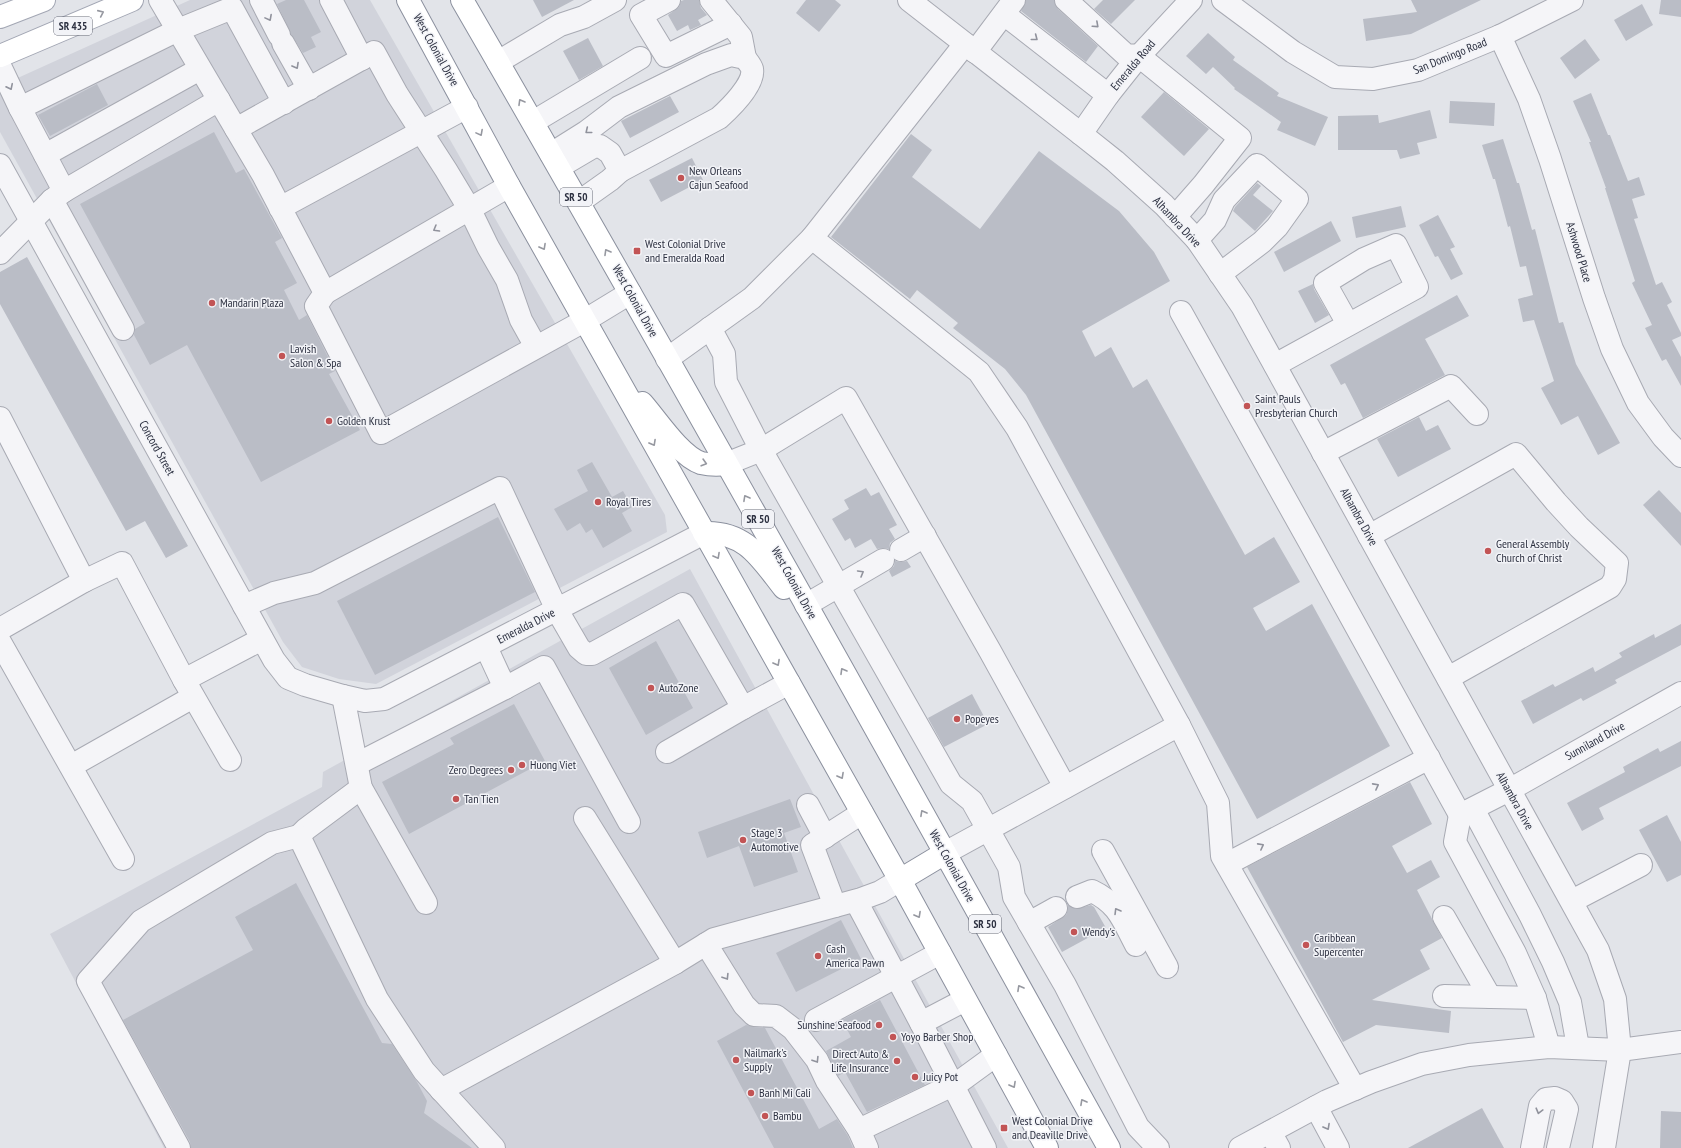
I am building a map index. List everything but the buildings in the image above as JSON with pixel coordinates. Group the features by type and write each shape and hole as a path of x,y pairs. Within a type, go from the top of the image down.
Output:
{"main road":[{"path":"0,17 44,0"},
{"name":"SR 435","path":"0,56 132,0"},
{"name":"West Colonial Drive","path":"408,0 602,354 900,880 1047,1148"},
{"name":"West Colonial Drive","path":"463,0 579,202 827,642 1109,1148"},
{"path":"602,354 680,450 700,463 714,465 726,464"},
{"path":"704,533 714,533 734,538 754,550 827,642"},
{"path":"900,880 945,853"},
{"path":"1032,1122 1054,1148"}],"street":[{"path":"160,0 280,208 325,293"},
{"path":"261,0 309,89"},
{"path":"331,0 362,59"},
{"path":"498,62 560,25 584,17 615,0"},
{"path":"669,0 641,15 666,56 731,24"},
{"path":"579,202 620,171 719,118 726,112 752,79 752,68 745,58 741,37 711,0"},
{"name":"Alhambra Drive","path":"909,0 1121,166 1164,205 1196,240 1242,306 1598,950 1615,999 1620,1050 1604,1148"},
{"path":"1066,0 1126,55 1139,56 1240,138 1203,185 1175,217"},
{"name":"Emeralda Road","path":"1081,134 1108,95 1139,56 1191,0"},
{"name":"San Domingo Road","path":"1224,0 1293,52 1335,77 1373,79 1418,70 1500,36 1572,0"},
{"path":"667,359 715,337 812,238 970,48 1009,7 1108,95"},
{"path":"20,108 178,30 232,8 284,103"},
{"name":"Ashwood Place","path":"1500,36 1529,99 1612,349 1638,402 1663,437 1681,456"},
{"path":"236,130 374,52 397,94 470,210 488,247 507,280 521,320 536,347"},
{"path":"555,160 586,132 619,107 706,64 731,55 745,58"},
{"path":"533,122 640,58"},
{"path":"0,66 45,155 58,195 102,290 123,329"},
{"path":"45,155 200,68"},
{"path":"0,253 58,195 219,100"},
{"path":"280,208 467,108"},
{"path":"555,160 600,146 610,153 620,171"},
{"name":"Concord Street","path":"0,165 274,660 288,678 344,696"},
{"path":"1196,240 1215,220 1224,200 1257,165 1297,199 1277,227 1262,242 1220,274"},
{"path":"509,186 325,293 316,306 381,433 584,321 630,293"},
{"path":"812,238 979,372 1017,428 1179,725 1218,803 1222,856 1355,1089"},
{"path":"77,304 102,290"},
{"path":"1181,312 1429,758 1466,812 1530,915 1553,962 1570,1002 1578,1047"},
{"path":"1275,365 1348,324"},
{"path":"715,337 724,354 726,382 761,450 951,784 972,801 1009,867 1014,897 1064,985 1138,1127 1158,1148"},
{"path":"1323,453 1451,386 1477,414"},
{"path":"726,464 761,450 846,398 990,651 1065,787"},
{"path":"0,418 6,444 84,581"},
{"path":"1369,536 1516,454 1574,522 1617,563 1615,579 1610,587 1448,678"},
{"path":"244,606 274,593 315,583 500,488 557,610 579,648 586,654 592,654 683,604 743,708"},
{"name":"Emeralda Drive","path":"344,696 365,701 384,700 704,533"},
{"path":"806,605 925,536"},
{"path":"0,628 84,581 122,563 189,688 230,760"},
{"path":"71,766 262,639"},
{"path":"0,642 123,859"},
{"path":"486,647 505,688"},
{"path":"357,764 544,667 629,822"},
{"path":"667,752 789,683"},
{"name":"Sunniland Drive","path":"1466,812 1509,790 1681,693"},
{"path":"344,696 361,788 426,903"},
{"path":"945,853 1179,725"},
{"path":"1227,864 1429,758"},
{"path":"179,1148 88,981 141,921 272,843 300,836 306,829 361,788"},
{"path":"808,805 825,836"},
{"path":"1466,812 1455,842 1515,953 1535,998 1549,1046"},
{"path":"835,906 812,845 862,813"},
{"path":"585,818 675,963"},
{"path":"300,836 377,999 424,1071 494,1148"},
{"path":"1103,851 1167,967"},
{"path":"1572,901 1641,865"},
{"path":"441,1090 675,963 714,939 856,900 880,892 900,880"},
{"path":"1077,897 1092,891 1105,897 1114,905 1136,945"},
{"path":"856,900 897,976 984,1148"},
{"path":"1029,923 1056,908"},
{"path":"1444,917 1490,997"},
{"path":"706,944 744,1005 751,1013 754,1015 776,1016 793,1029 817,1060 827,1081 863,1139 959,1082 996,1055"},
{"path":"816,1020 940,953"},
{"path":"1444,996 1535,998"},
{"path":"920,1023 966,1000"},
{"path":"1240,1148 1274,1140 1316,1107 1355,1089 1422,1064 1469,1055 1549,1046 1620,1050 1681,1042"},
{"path":"1532,1148 1540,1106 1546,1099 1555,1098 1562,1101 1567,1109 1558,1148"},
{"path":"1316,1107 1338,1148"}],"shaded area":[{"path":"190,0 370,0 665,515 667,532 376,684 339,679 302,667 283,642 0,132 0,86"},
{"path":"690,569 1008,1148 164,1148 50,934 322,787 323,772"}],"place":[{"name":"New Orleans Cajun Seafood","path":"681,178"},
{"name":"West Colonial Drive and Emeralda Road","path":"637,251"},
{"name":"Mandarin Plaza","path":"212,303"},
{"name":"Lavish Salon & Spa","path":"282,356"},
{"name":"Saint Pauls Presbyterian Church","path":"1247,406"},
{"name":"Golden Krust","path":"329,421"},
{"name":"Royal Tires","path":"598,502"},
{"name":"General Assembly Church of Christ","path":"1488,551"},
{"name":"AutoZone","path":"651,688"},
{"name":"Popeyes","path":"957,719"},
{"name":"Huong Viet","path":"522,765"},
{"name":"Zero Degrees","path":"511,770"},
{"name":"Tan Tien","path":"456,799"},
{"name":"Stage 3 Automotive","path":"743,840"},
{"name":"Wendy's","path":"1074,932"},
{"name":"Caribbean Supercenter","path":"1306,945"},
{"name":"Cash America Pawn","path":"818,956"},
{"name":"Sunshine Seafood","path":"879,1025"},
{"name":"Yoyo Barber Shop","path":"893,1037"},
{"name":"Nailmark's Supply","path":"736,1060"},
{"name":"Direct Auto & Life Insurance","path":"897,1061"},
{"name":"Juicy Pot","path":"915,1077"},
{"name":"Banh Mi Cali","path":"751,1093"},
{"name":"Bambu","path":"765,1116"},
{"name":"West Colonial Drive and Deaville Drive","path":"1004,1128"}]}
